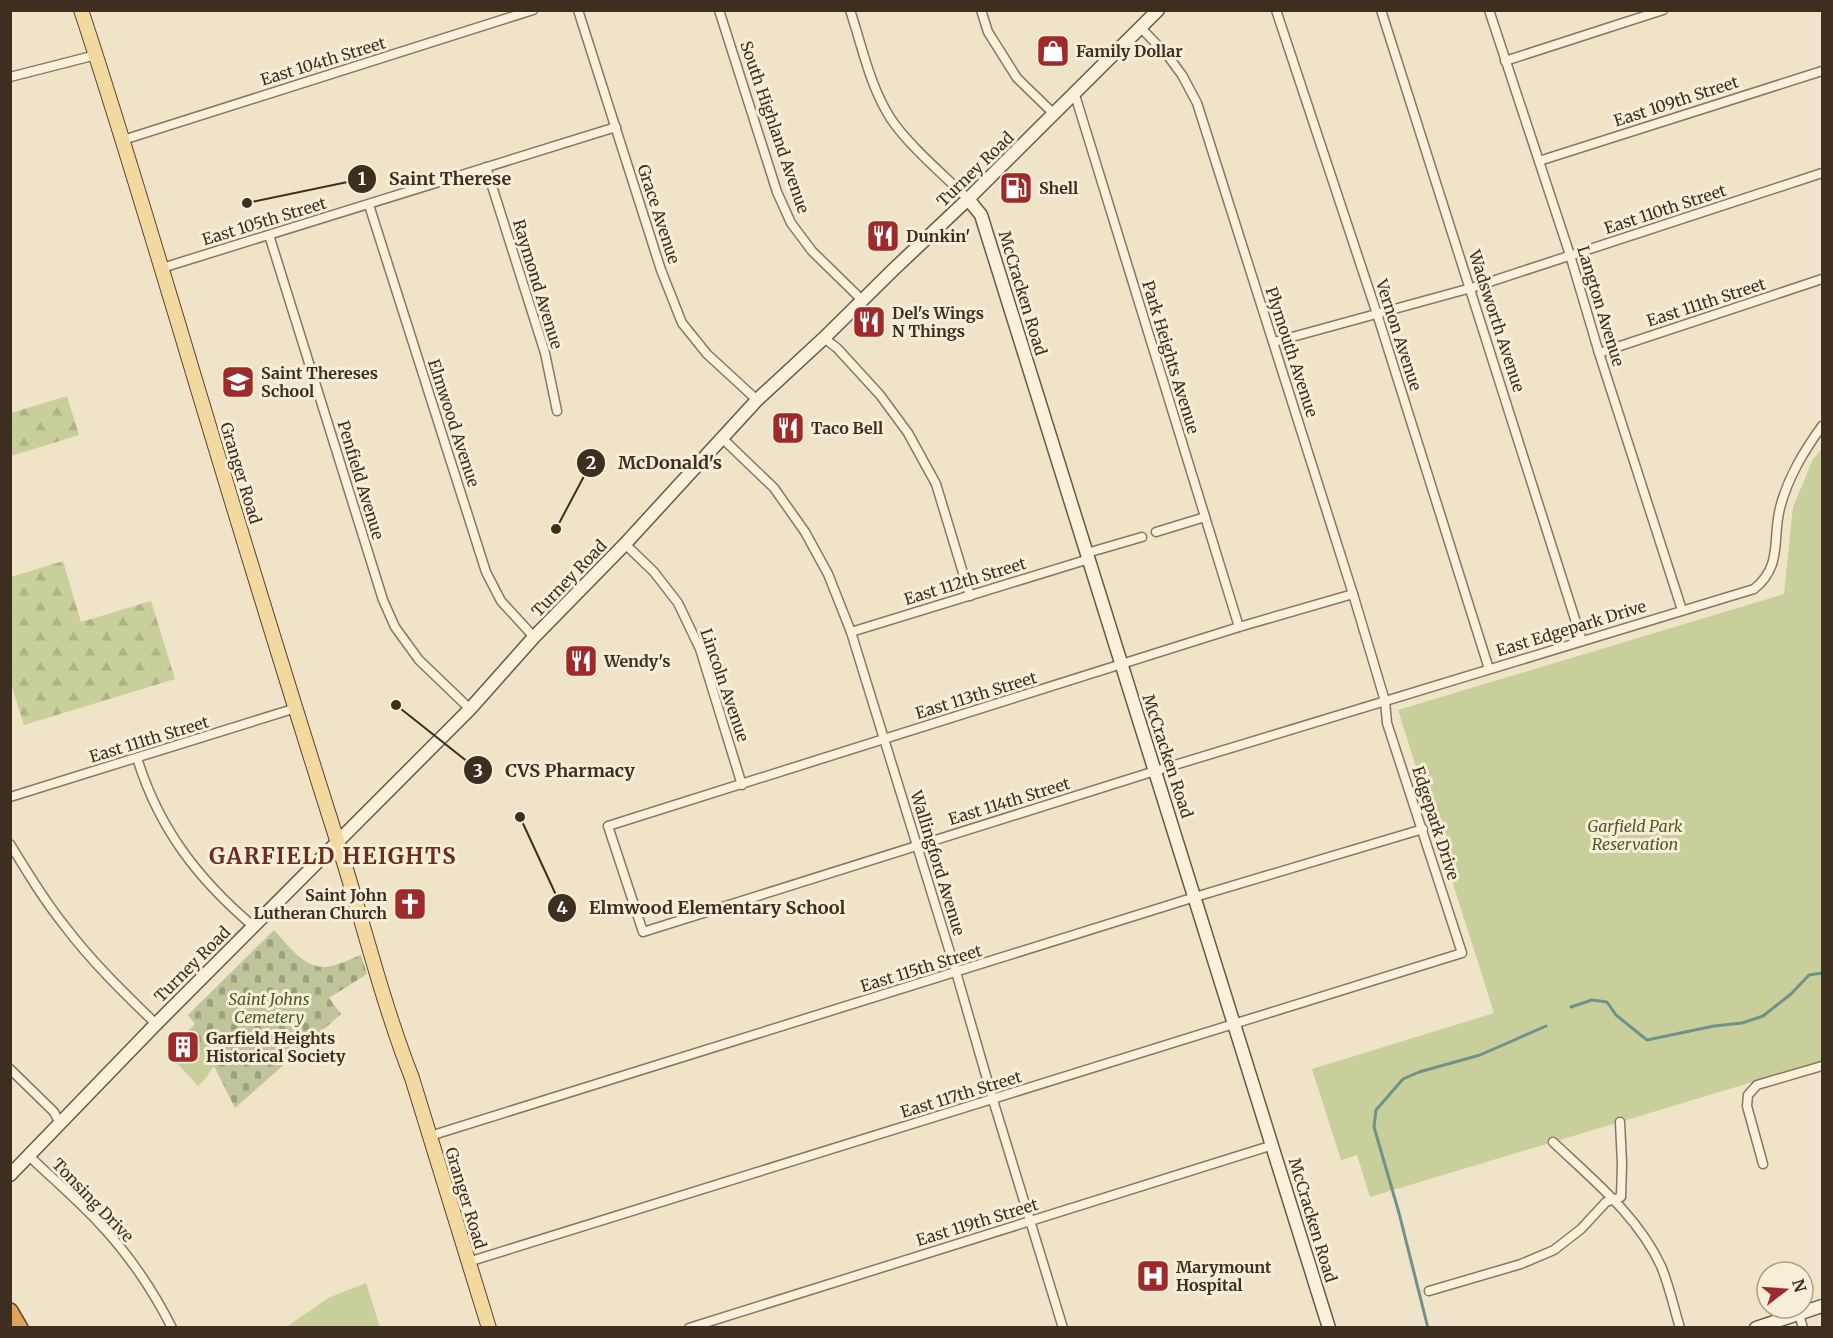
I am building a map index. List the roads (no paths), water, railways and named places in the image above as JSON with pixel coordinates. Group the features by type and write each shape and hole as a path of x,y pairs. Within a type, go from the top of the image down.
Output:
{"highway":[{"path":"10,1311 20,1328"}],"main road":[{"name":"Granger Road","path":"81,10 338,840 396,1038 412,1078 489,1328"},
{"name":"Turney Road","path":"10,1175 156,1024 470,709 534,637 625,544 757,400 824,339 1075,95 1158,10"},
{"name":"McCracken Road","path":"968,199 981,215 1121,665 1236,1023 1329,1328"},
{"path":"1756,1328 1781,1320"}],"street":[{"name":"East 104th Street","path":"123,140 533,10"},
{"name":"Grace Avenue","path":"578,10 661,270 682,323 707,354 757,400"},
{"name":"South Highland Avenue","path":"719,10 777,192 791,223 812,251 862,300"},
{"path":"850,10 876,90 891,118 910,141 968,199"},
{"path":"981,10 988,32 1017,78 1054,114"},
{"name":"Vernon Avenue","path":"1276,10 1376,312 1489,669"},
{"name":"Wadsworth Avenue","path":"1381,10 1582,641"},
{"name":"Langton Avenue","path":"1489,10 1570,255 1599,353 1682,610"},
{"path":"1505,61 1662,10"},
{"name":"Plymouth Avenue","path":"1141,28 1168,56 1182,75 1197,103 1385,701"},
{"path":"10,77 96,55"},
{"name":"East 109th Street","path":"1539,161 1822,71"},
{"name":"Park Heights Avenue","path":"1075,95 1239,627"},
{"name":"East 105th Street","path":"162,268 616,127"},
{"name":"Raymond Avenue","path":"486,167 545,353 558,411"},
{"name":"East 110th Street","path":"1274,342 1376,312 1471,288 1822,173"},
{"name":"Elmwood Avenue","path":"369,205 486,572 501,600 534,637"},
{"name":"Penfield Avenue","path":"269,235 383,600 395,627 419,660 470,709"},
{"name":"East 111th Street","path":"1599,353 1822,279"},
{"path":"824,339 837,348 865,378 908,433 936,484 970,596"},
{"name":"East Edgepark Drive","path":"1385,701 1754,589 1764,581 1773,564 1780,509 1791,475 1822,426"},
{"name":"Wallingford Avenue","path":"723,439 774,488 805,532 828,573 851,632 1063,1328"},
{"path":"1156,532 1205,516"},
{"name":"East 112th Street","path":"851,632 970,596 1142,537"},
{"name":"Lincoln Avenue","path":"625,544 654,572 678,603 700,649 742,785"},
{"name":"East 113th Street","path":"643,932 608,826 1239,627 1353,594"},
{"name":"East 114th Street","path":"643,932 1385,701"},
{"name":"Edgepark Drive","path":"1385,701 1387,723 1462,954"},
{"name":"East 111th Street","path":"10,797 296,708"},
{"path":"137,758 161,819 183,854 217,894 253,927"},
{"name":"East 115th Street","path":"430,1136 1195,897 1423,829"},
{"path":"10,844 64,925 93,960 156,1024"},
{"name":"East 117th Street","path":"468,1262 1462,954"},
{"path":"1763,1164 1747,1106 1748,1095 1757,1085 1822,1065"},
{"path":"10,1068 54,1112 60,1124"},
{"path":"1430,1291 1521,1264 1554,1250 1581,1229 1606,1202 1621,1197 1620,1122"},
{"path":"1553,1142 1614,1199 1639,1228 1661,1267 1680,1328"},
{"name":"East 119th Street","path":"689,1328 1273,1144"},
{"name":"Tonsing Drive","path":"29,1156 100,1224 134,1265 159,1301 172,1328"}],"waterway":[{"path":"1571,1007 1592,1000 1607,1002 1616,1015 1647,1040 1714,1026 1742,1023 1763,1016 1791,994 1809,975 1822,973"},
{"path":"1428,1328 1399,1213 1374,1127 1376,1110 1403,1079 1419,1072 1480,1055 1546,1026"}],"place":[{"name":"Family Dollar","path":"1053,51"},
{"name":"Shell","path":"1016,188"},
{"name":"Saint Therese","path":"247,203"},
{"name":"Dunkin'","path":"883,236"},
{"name":"Del's Wings N Things","path":"869,322"},
{"name":"Saint Thereses School","path":"238,382"},
{"name":"Taco Bell","path":"788,428"},
{"name":"McDonald's","path":"556,529"},
{"name":"Wendy's","path":"581,661"},
{"name":"CVS Pharmacy","path":"396,705"},
{"name":"Elmwood Elementary School","path":"520,817"},
{"name":"Saint John Lutheran Church","path":"410,904"},
{"name":"Garfield Heights Historical Society","path":"183,1047"},
{"name":"Marymount Hospital","path":"1153,1276"}],"district":[{"name":"GARFIELD HEIGHTS","path":"333,856"}],"park label":[{"name":"Garfield Park Reservation","path":"1635,835"},
{"name":"Saint Johns Cemetery","path":"269,1008"}]}
